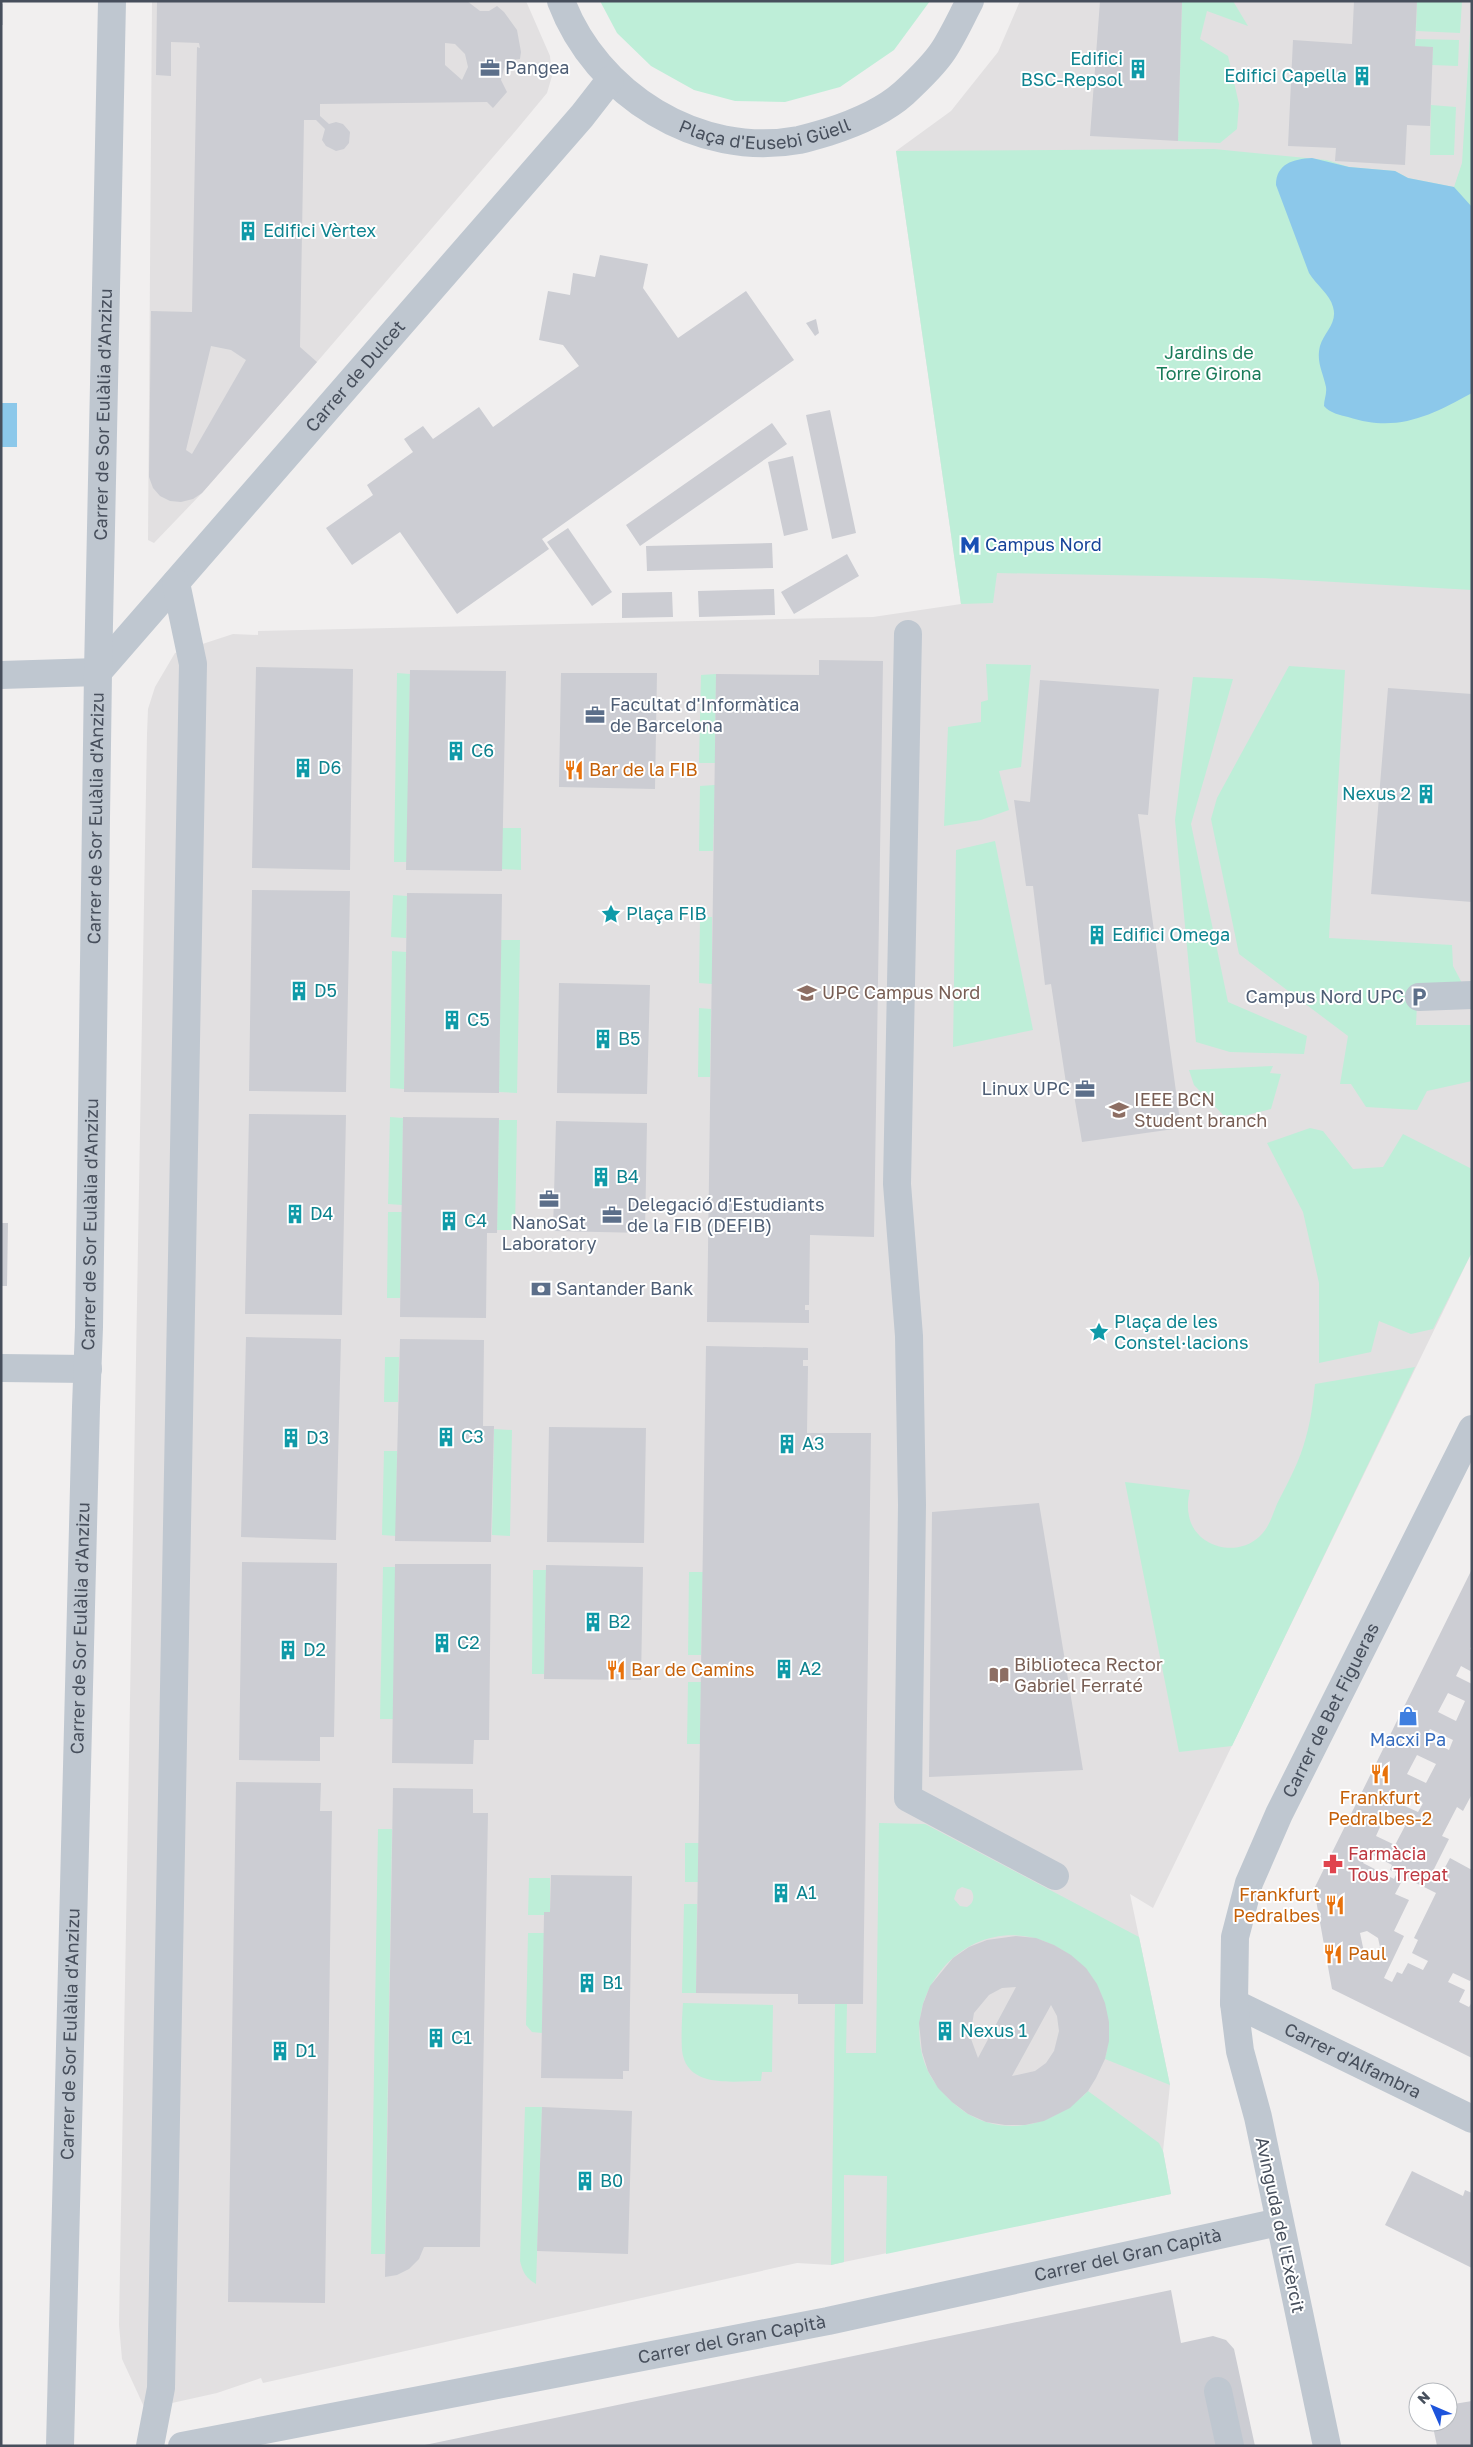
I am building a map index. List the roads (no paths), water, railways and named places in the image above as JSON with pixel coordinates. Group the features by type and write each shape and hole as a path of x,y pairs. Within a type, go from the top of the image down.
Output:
{"street":[{"name":"Carrer de Sor Eulàlia d'Anzizu","path":"60,2446 88,1369 98,672 112,1"},
{"name":"Plaça d'Eusebi Güell","path":"560,1 585,50 610,80 654,113 687,129 724,139 761,143 798,140 854,124 903,94 943,52 970,1"},
{"name":"Carrer de Dulcet","path":"98,672 568,132 610,80"},
{"path":"150,2446 162,2388 193,664 176,582"},
{"path":"908,634 897,1184 909,1336 912,1505 908,1798 1055,1876"},
{"path":"1,675 98,672"},
{"path":"1419,997 1472,995"},
{"path":"1,1368 88,1369"},
{"name":"Carrer de Bet Figueras","path":"1234,2003 1235,1937 1249,1883 1279,1814 1472,1429"},
{"name":"Carrer d'Alfambra","path":"1234,2003 1472,2119"},
{"name":"Avinguda de l'Exèrcit","path":"1234,2003 1240,2051 1258,2117 1327,2446"},
{"name":"Carrer del Gran Capità","path":"182,2446 828,2320 1279,2222"},
{"path":"1218,2391 1230,2446"}],"water":[{"path":"1312,158 1349,167 1395,171 1408,178 1454,187 1472,207 1472,393 1442,409 1413,420 1398,423 1366,422 1335,413 1324,406 1326,387 1319,362 1319,352 1322,341 1334,318 1333,307 1329,298 1309,273 1276,185 1282,167 1292,161"},
{"path":"1,403 17,403 17,447 1,447"}],"place":[{"name":"Pangea","path":"490,68"},
{"name":"Edifici BSC-Repsol","path":"1138,69"},
{"name":"Edifici Capella","path":"1362,76"},
{"name":"Edifici Vèrtex","path":"248,231"},
{"name":"Campus Nord","path":"970,545"},
{"name":"Facultat d'Informàtica de Barcelona","path":"595,715"},
{"name":"C6","path":"456,751"},
{"name":"D6","path":"303,768"},
{"name":"Bar de la FIB","path":"574,770"},
{"name":"Nexus 2","path":"1426,794"},
{"name":"Plaça FIB","path":"611,914"},
{"name":"Edifici Omega","path":"1097,935"},
{"name":"D5","path":"299,991"},
{"name":"UPC Campus Nord","path":"807,993"},
{"name":"Campus Nord UPC","path":"1419,997"},
{"name":"C5","path":"452,1020"},
{"name":"B5","path":"603,1039"},
{"name":"Linux UPC","path":"1085,1089"},
{"name":"IEEE BCN Student branch","path":"1119,1110"},
{"name":"B4","path":"601,1177"},
{"name":"NanoSat Laboratory","path":"549,1199"},
{"name":"D4","path":"295,1214"},
{"name":"Delegació d'Estudiants de la FIB (DEFIB)","path":"612,1215"},
{"name":"C4","path":"449,1221"},
{"name":"Santander Bank","path":"541,1289"},
{"name":"Plaça de les Constel·lacions","path":"1099,1332"},
{"name":"C3","path":"446,1437"},
{"name":"D3","path":"291,1438"},
{"name":"A3","path":"787,1444"},
{"name":"B2","path":"593,1622"},
{"name":"C2","path":"442,1643"},
{"name":"D2","path":"288,1650"},
{"name":"A2","path":"784,1669"},
{"name":"Bar de Camins","path":"616,1670"},
{"name":"Biblioteca Rector Gabriel Ferraté","path":"999,1675"},
{"name":"Macxi Pa","path":"1408,1716"},
{"name":"Frankfurt Pedralbes-2","path":"1380,1774"},
{"name":"Farmàcia Tous Trepat","path":"1333,1864"},
{"name":"A1","path":"781,1893"},
{"name":"Frankfurt Pedralbes","path":"1335,1905"},
{"name":"Paul","path":"1333,1954"},
{"name":"B1","path":"587,1983"},
{"name":"Nexus 1","path":"945,2031"},
{"name":"C1","path":"436,2038"},
{"name":"D1","path":"280,2051"},
{"name":"B0","path":"585,2181"}],"park label":[{"name":"Jardins de Torre Girona","path":"1209,363"}]}
